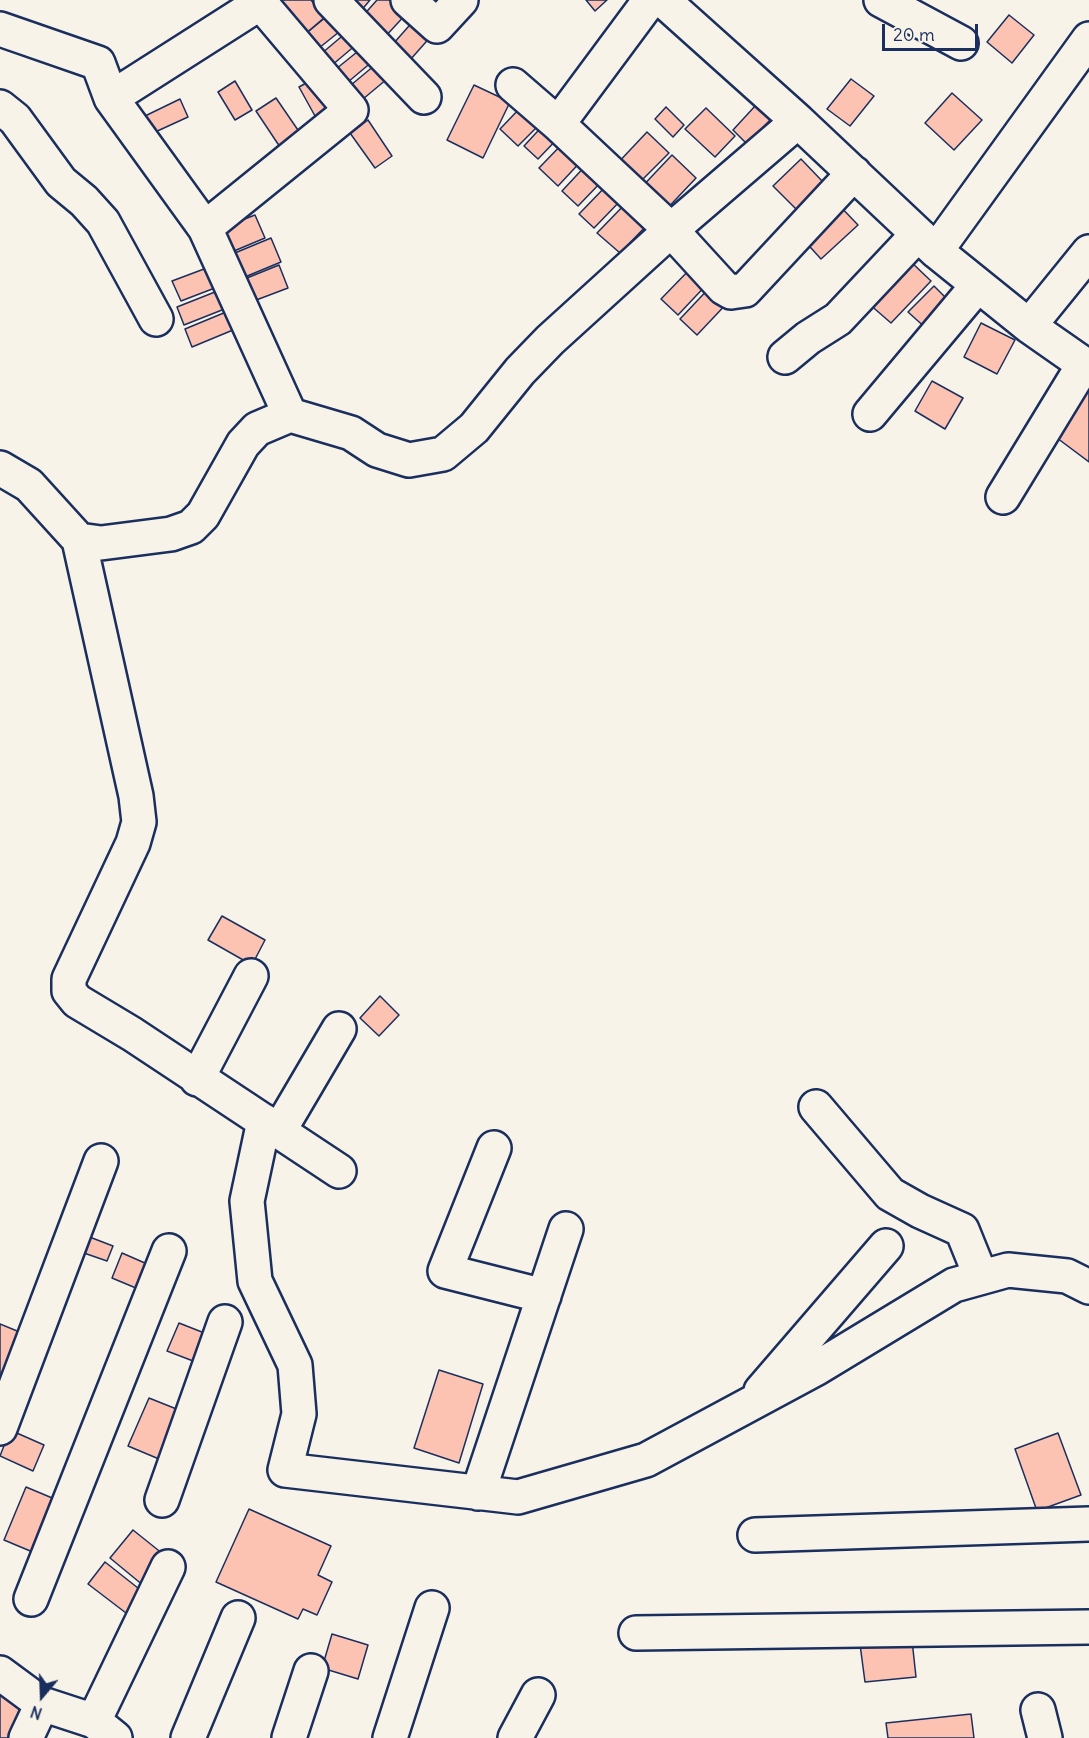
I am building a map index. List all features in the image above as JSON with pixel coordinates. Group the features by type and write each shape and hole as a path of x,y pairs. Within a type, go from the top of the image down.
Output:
{"street":[{"path":"331,0 424,98"},
{"path":"408,0 437,26 461,0"},
{"path":"558,124 650,0"},
{"path":"663,0 927,242 1029,326 1087,366 1003,497"},
{"path":"880,0 961,43"},
{"path":"111,98 259,2 351,110 205,228"},
{"path":"0,28 98,63 111,98 205,228 290,415"},
{"path":"785,357 808,338 838,319 927,242 1089,39"},
{"path":"513,85 671,230 724,288 731,292 745,290 854,173"},
{"path":"5,120 61,182 84,201 102,222 156,319"},
{"path":"79,540 101,543 171,534 191,527 203,515 243,444 257,429 290,415 351,433 378,450 409,460 442,454 474,428 520,371 550,340 671,230 798,122"},
{"path":"1029,326 1089,252"},
{"path":"870,414 978,285"},
{"path":"0,468 29,485 79,540 136,796 139,822 133,843 69,980 69,991 77,1001 132,1034 339,1171"},
{"path":"197,1079 251,976"},
{"path":"339,1029 272,1126 248,1201 255,1281 295,1365 299,1414 285,1470 518,1497 646,1460 818,1368 954,1285 1008,1270 1067,1276 1089,1287"},
{"path":"816,1107 890,1194 962,1230 981,1277"},
{"path":"494,1148 446,1271 544,1296"},
{"path":"0,1428 101,1161"},
{"path":"478,1493 566,1229"},
{"path":"753,1402 771,1378 844,1297 886,1246"},
{"path":"31,1599 169,1251"},
{"path":"162,1500 225,1322"},
{"path":"755,1535 1089,1524"},
{"path":"0,1673 42,1704 104,1729 168,1567"},
{"path":"390,1738 432,1608"},
{"path":"188,1738 238,1617"},
{"path":"636,1633 1089,1627"},
{"path":"289,1738 311,1671"},
{"path":"515,1738 538,1695"},
{"path":"26,1738 42,1704"}],"building":[{"path":"280,0 311,0 325,17 298,40 271,8"},
{"path":"346,0 370,0 360,12"},
{"path":"377,0 393,0 408,12 383,39 361,18"},
{"path":"586,0 607,0 595,11"},
{"path":"1009,15 1034,35 1012,63 987,42"},
{"path":"326,17 339,32 309,56 297,41"},
{"path":"416,18 433,34 410,60 393,44"},
{"path":"347,32 357,44 325,71 315,59"},
{"path":"362,48 373,61 342,87 331,73"},
{"path":"375,65 387,79 357,104 345,90"},
{"path":"319,76 335,105 315,116 299,87"},
{"path":"851,79 874,96 850,126 827,109"},
{"path":"235,81 252,110 235,120 218,92"},
{"path":"474,85 510,102 483,158 447,140"},
{"path":"952,93 982,120 954,150 925,123"},
{"path":"276,98 300,133 280,147 256,111"},
{"path":"180,99 188,117 153,133 145,116"},
{"path":"523,105 541,123 518,146 500,129"},
{"path":"756,105 771,119 747,144 733,130"},
{"path":"666,107 684,125 673,137 655,119"},
{"path":"706,108 735,136 715,157 685,129"},
{"path":"368,120 392,156 375,168 350,133"},
{"path":"548,120 563,133 538,159 524,146"},
{"path":"647,132 669,153 635,187 614,167"},
{"path":"566,140 585,157 558,186 539,168"},
{"path":"672,155 696,178 661,215 637,192"},
{"path":"801,159 824,183 797,210 773,186"},
{"path":"589,162 606,177 578,206 562,191"},
{"path":"609,183 624,197 594,228 579,214"},
{"path":"630,199 652,220 620,253 597,233"},
{"path":"837,203 858,225 821,259 801,237"},
{"path":"255,215 265,238 234,251 224,227"},
{"path":"271,238 281,262 240,279 230,255"},
{"path":"909,260 931,281 891,323 868,303"},
{"path":"279,265 288,288 251,302 242,280"},
{"path":"694,265 710,281 678,315 661,299"},
{"path":"212,266 220,286 181,301 172,281"},
{"path":"714,283 731,299 697,335 680,319"},
{"path":"934,286 952,304 928,330 908,312"},
{"path":"220,290 227,308 184,325 177,307"},
{"path":"226,312 233,330 192,347 185,329"},
{"path":"981,323 1015,340 997,374 964,357"},
{"path":"932,381 963,398 945,429 915,411"},
{"path":"1084,385 1089,388 1089,462 1049,432"},
{"path":"222,916 265,940 252,965 208,940"},
{"path":"380,996 399,1015 379,1036 360,1018"},
{"path":"87,1236 113,1246 107,1261 81,1252"},
{"path":"122,1253 154,1267 143,1291 112,1278"},
{"path":"179,1323 212,1336 201,1364 167,1351"},
{"path":"0,1324 22,1333 0,1389"},
{"path":"439,1370 483,1384 459,1463 414,1448"},
{"path":"149,1398 179,1410 159,1459 128,1446"},
{"path":"10,1430 44,1445 33,1471 0,1456"},
{"path":"1058,1433 1081,1495 1037,1511 1015,1449"},
{"path":"26,1487 57,1500 35,1553 4,1540"},
{"path":"249,1509 331,1546 318,1575 332,1582 317,1615 303,1609 298,1619 216,1582"},
{"path":"133,1530 168,1558 144,1586 110,1558"},
{"path":"105,1562 143,1592 126,1613 88,1584"},
{"path":"911,1631 916,1677 865,1682 859,1637"},
{"path":"332,1634 368,1645 358,1679 322,1668"},
{"path":"0,1683 28,1696 9,1738 0,1738"},
{"path":"971,1714 974,1738 888,1738 886,1723"}]}
